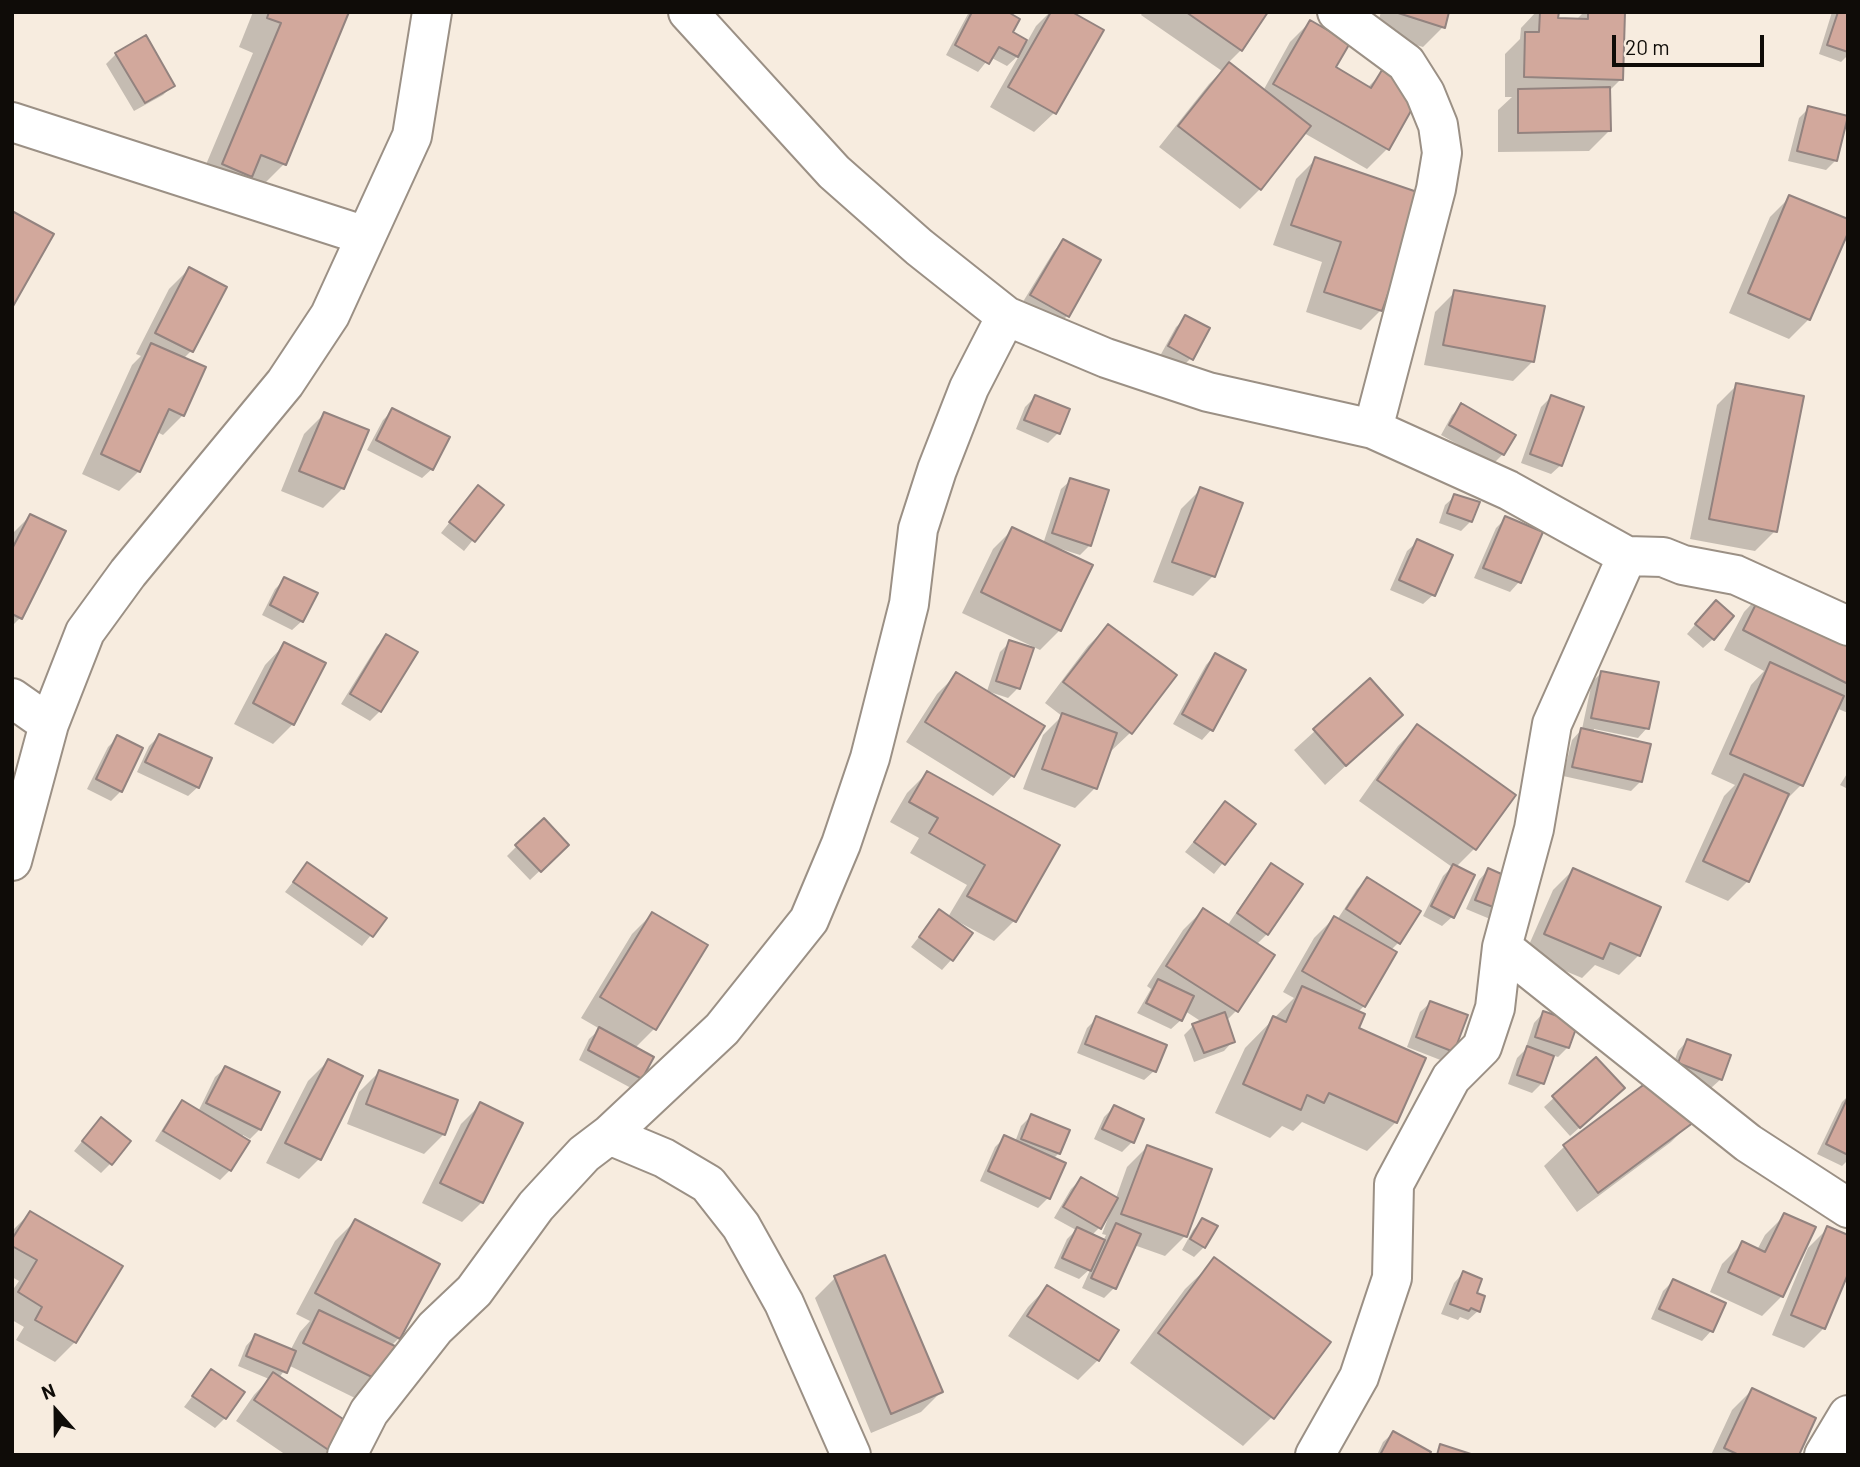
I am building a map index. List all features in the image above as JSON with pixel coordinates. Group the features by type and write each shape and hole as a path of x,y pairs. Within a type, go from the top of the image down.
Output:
{"street":[{"path":"12,861 49,723 85,632 128,573 285,383 330,315 412,136 432,12"},
{"path":"688,12 834,172 919,247 1006,316 1106,358 1208,392 1373,429 1508,490 1627,556 1663,557 1683,565 1736,575 1848,626"},
{"path":"1337,12 1406,63 1425,93 1438,125 1442,153 1436,189 1373,429"},
{"path":"12,122 366,236"},
{"path":"347,1455 369,1412 435,1328 474,1291 536,1206 584,1154 610,1135 722,1029 809,920 841,844 870,758 909,604 918,529 937,470 969,388 1006,316"},
{"path":"1315,1455 1359,1377 1392,1278 1394,1184 1451,1078 1482,1047 1496,1008 1502,947 1534,829 1552,724 1627,556"},
{"path":"12,698 49,723"},
{"path":"1502,947 1748,1143 1848,1208"},
{"path":"610,1135 664,1158 708,1184 741,1226 784,1303 851,1455"},
{"path":"1824,1455 1848,1415"}],"building":[{"path":"269,12 349,12 286,165 261,155 252,177 222,164 281,23 267,18"},
{"path":"972,12 1008,12 1020,19 1013,32 1027,40 1018,57 999,47 989,64 955,45"},
{"path":"1051,12 1072,12 1104,30 1056,114 1008,87"},
{"path":"1186,12 1268,12 1242,51"},
{"path":"1395,12 1449,12 1445,28"},
{"path":"1540,12 1559,12 1558,18 1588,19 1588,12 1625,12 1623,80 1524,77 1525,32 1539,32"},
{"path":"1838,12 1848,12 1848,52 1827,45"},
{"path":"1310,20 1350,43 1336,67 1371,88 1382,70 1421,93 1389,150 1273,84"},
{"path":"146,35 175,86 145,103 115,53"},
{"path":"1229,62 1311,126 1261,190 1178,126"},
{"path":"1610,87 1611,131 1518,133 1518,89"},
{"path":"1808,106 1848,116 1837,161 1797,151"},
{"path":"1315,157 1423,194 1382,311 1324,292 1341,242 1291,225"},
{"path":"1789,195 1848,219 1848,233 1810,320 1748,293"},
{"path":"12,211 54,234 12,308"},
{"path":"1063,239 1101,260 1069,317 1030,295"},
{"path":"189,267 227,287 193,352 155,333"},
{"path":"1454,290 1545,306 1534,362 1443,345"},
{"path":"1185,315 1210,328 1193,360 1168,346"},
{"path":"151,343 206,367 184,416 169,409 140,472 101,454"},
{"path":"1736,383 1804,396 1777,532 1709,519"},
{"path":"1035,395 1070,409 1060,434 1024,420"},
{"path":"1551,395 1584,407 1562,466 1530,454"},
{"path":"1461,403 1516,435 1504,455 1449,425"},
{"path":"392,408 450,437 433,470 376,440"},
{"path":"324,412 369,430 344,489 299,471"},
{"path":"1070,478 1109,490 1091,546 1052,533"},
{"path":"478,485 504,505 475,542 449,522"},
{"path":"1200,487 1243,503 1215,577 1172,562"},
{"path":"1454,494 1480,502 1472,522 1447,513"},
{"path":"30,514 66,531 22,619 12,614 12,549"},
{"path":"1505,516 1543,532 1521,583 1483,568"},
{"path":"1012,527 1093,565 1061,631 981,592"},
{"path":"1417,539 1453,555 1435,596 1399,580"},
{"path":"284,577 318,593 303,622 270,605"},
{"path":"1763,590 1848,633 1848,684 1743,630"},
{"path":"1716,600 1734,616 1714,640 1695,624"},
{"path":"1108,624 1177,675 1132,734 1063,682"},
{"path":"386,634 418,652 381,712 350,694"},
{"path":"1009,640 1034,648 1020,689 996,681"},
{"path":"284,642 326,663 294,725 253,703"},
{"path":"1215,653 1246,670 1213,731 1182,714"},
{"path":"1770,662 1844,696 1803,786 1730,754"},
{"path":"1601,671 1659,682 1649,729 1591,718"},
{"path":"956,672 1045,726 1014,777 925,722"},
{"path":"1370,678 1403,715 1346,766 1313,729"},
{"path":"1062,713 1117,733 1097,789 1042,769"},
{"path":"1417,724 1516,795 1476,850 1377,780"},
{"path":"1581,728 1651,744 1642,782 1572,767"},
{"path":"159,734 212,758 199,788 145,762"},
{"path":"117,735 143,748 122,792 96,779"},
{"path":"927,771 1060,845 1016,922 967,896 985,865 929,833 938,818 909,802"},
{"path":"1744,774 1789,794 1749,882 1703,861"},
{"path":"1225,801 1256,824 1225,865 1194,842"},
{"path":"544,818 569,845 541,872 515,845"},
{"path":"307,862 387,918 373,937 293,882"},
{"path":"1271,863 1303,884 1268,935 1237,913"},
{"path":"1453,864 1475,875 1454,918 1431,906"},
{"path":"1488,868 1515,880 1501,910 1475,900"},
{"path":"1573,868 1661,907 1640,956 1610,943 1603,959 1544,934"},
{"path":"1367,877 1421,911 1400,944 1346,909"},
{"path":"1203,908 1275,955 1238,1012 1166,966"},
{"path":"939,909 973,933 953,961 919,937"},
{"path":"652,912 708,945 656,1030 600,997"},
{"path":"1334,916 1397,952 1365,1007 1302,971"},
{"path":"1158,979 1194,996 1182,1021 1146,1003"},
{"path":"1302,986 1365,1014 1359,1028 1426,1058 1397,1123 1329,1093 1324,1103 1307,1095 1301,1110 1243,1084 1273,1016 1286,1022"},
{"path":"1430,1001 1468,1015 1454,1052 1416,1037"},
{"path":"1543,1011 1578,1023 1569,1048 1535,1037"},
{"path":"1225,1012 1235,1042 1204,1053 1192,1024"},
{"path":"1096,1016 1167,1045 1156,1072 1085,1044"},
{"path":"599,1027 654,1057 642,1079 588,1050"},
{"path":"1687,1039 1731,1055 1722,1080 1678,1063"},
{"path":"1527,1046 1554,1056 1544,1084 1517,1075"},
{"path":"1596,1057 1625,1088 1580,1128 1552,1096"},
{"path":"328,1059 363,1076 321,1160 285,1143"},
{"path":"225,1066 280,1092 261,1130 206,1103"},
{"path":"379,1070 458,1100 445,1135 366,1104"},
{"path":"1658,1074 1694,1122 1598,1193 1563,1145"},
{"path":"1848,1097 1848,1155 1826,1144"},
{"path":"182,1100 250,1141 231,1171 163,1131"},
{"path":"480,1102 523,1123 483,1203 440,1183"},
{"path":"1114,1105 1144,1119 1134,1143 1102,1129"},
{"path":"1031,1114 1070,1130 1060,1154 1021,1139"},
{"path":"101,1117 131,1141 112,1165 82,1141"},
{"path":"1004,1135 1066,1163 1050,1199 988,1171"},
{"path":"1147,1145 1212,1169 1187,1237 1121,1214"},
{"path":"1081,1177 1118,1198 1101,1229 1063,1207"},
{"path":"30,1211 123,1266 76,1343 35,1320 42,1307 18,1292 37,1260 12,1246 12,1239"},
{"path":"1784,1213 1816,1227 1783,1297 1728,1272 1742,1241 1765,1252"},
{"path":"1202,1218 1218,1226 1205,1248 1190,1239"},
{"path":"355,1219 440,1264 400,1339 315,1293"},
{"path":"1116,1223 1141,1234 1116,1289 1091,1278"},
{"path":"1827,1226 1848,1235 1848,1274 1825,1329 1791,1315"},
{"path":"1077,1227 1105,1240 1091,1271 1062,1258"},
{"path":"885,1255 943,1392 891,1414 834,1276"},
{"path":"1214,1257 1331,1342 1274,1419 1158,1333"},
{"path":"1463,1271 1482,1279 1477,1293 1485,1296 1480,1312 1450,1304"},
{"path":"1673,1279 1726,1303 1713,1332 1659,1309"},
{"path":"1047,1285 1119,1330 1099,1361 1027,1316"},
{"path":"319,1310 399,1348 382,1382 303,1343"},
{"path":"255,1334 296,1351 287,1373 246,1356"},
{"path":"211,1369 245,1392 226,1419 192,1396"},
{"path":"273,1372 352,1425 333,1453 254,1400"},
{"path":"1752,1388 1816,1418 1799,1455 1739,1455 1724,1448"},
{"path":"1393,1431 1431,1452 1429,1455 1380,1455"},
{"path":"1440,1444 1474,1455 1437,1455"}]}
